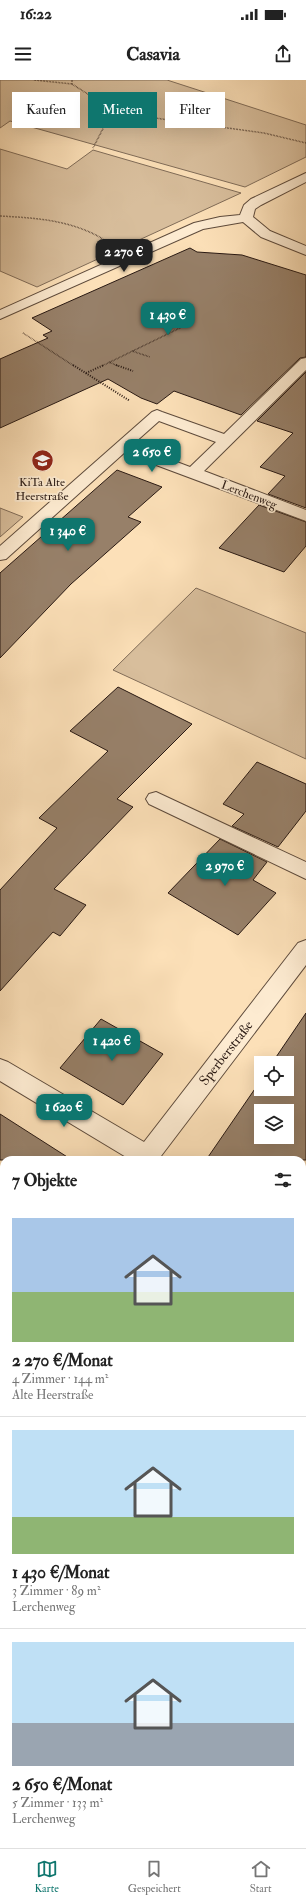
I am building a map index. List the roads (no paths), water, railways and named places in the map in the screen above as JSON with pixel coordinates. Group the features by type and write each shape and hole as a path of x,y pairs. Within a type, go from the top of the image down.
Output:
{"street":[{"path":"306,177 256,202 249,208 246,218 249,223 262,231 306,250"},
{"path":"0,315 199,226 220,220 246,218"},
{"path":"193,473 306,362"},
{"path":"0,555 157,415 226,440"},
{"name":"Lerchenweg","path":"122,447 306,516"},
{"path":"156,799 306,871"},
{"name":"Sperberstraße","path":"147,1156 306,949"},
{"name":"Sperberstraße","path":"0,1069 142,1156"}],"place":[{"name":"KiTa Alte Heerstraße","path":"42,461"}]}
